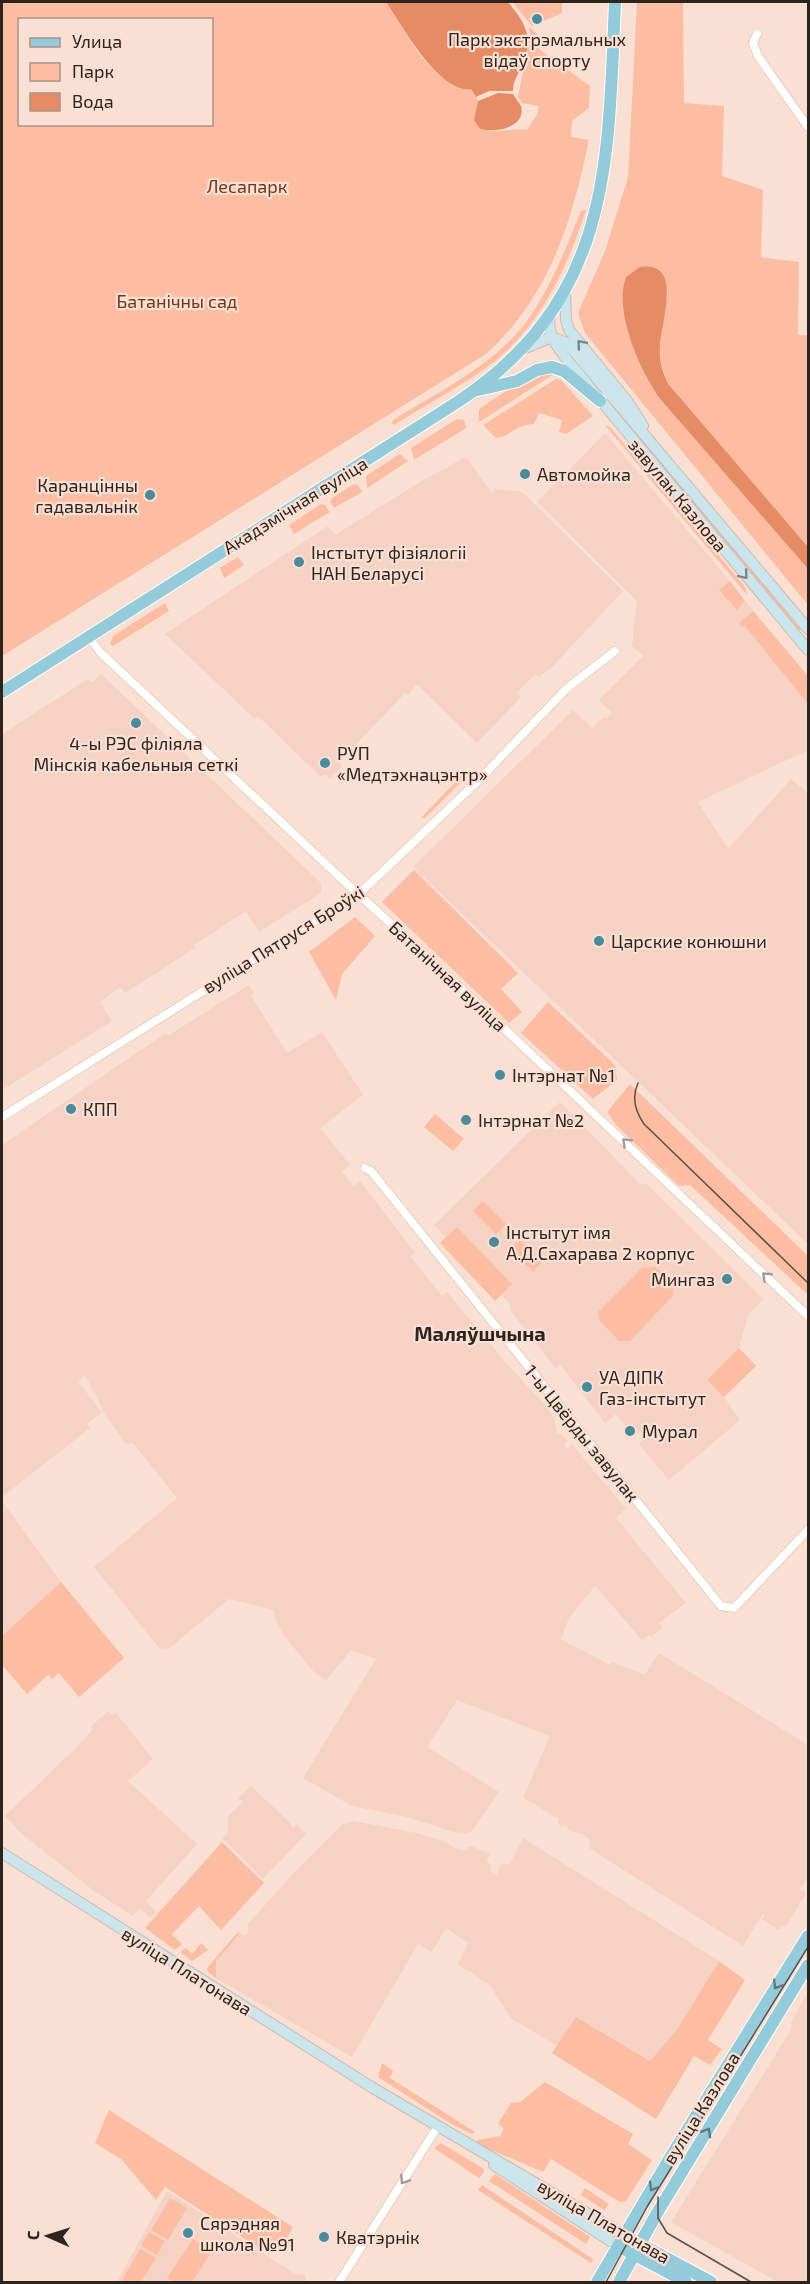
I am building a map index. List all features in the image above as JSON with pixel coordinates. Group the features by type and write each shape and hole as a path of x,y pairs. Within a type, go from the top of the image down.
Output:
{"main road":[{"name":"Акадэмічная вуліца","path":"2,692 474,391 523,349 550,317 565,292 591,231 604,175 615,2"},
{"name":"завулак Казлова","path":"565,292 566,320 569,330 628,402 653,442"},
{"path":"523,349 542,339 552,338 548,324 550,317"},
{"name":"завулак Казлова","path":"552,338 567,343 636,426 653,442 808,629"},
{"name":"завулак Казлова","path":"552,338 600,401 808,650"},
{"path":"474,391 517,381 537,370 552,367 564,371 600,401"},
{"name":"вуліца Платонава","path":"2,1853 491,2163 621,2240 711,2283"},
{"name":"вуліца Казлова","path":"597,2283 621,2240 808,1936"},
{"name":"вуліца Казлова","path":"619,2283 808,1965"},
{"name":"вуліца Платонава","path":"638,2249 686,2283"}],"street":[{"path":"756,34 753,43 758,56 771,70 808,127"},
{"name":"Батанічная вуліца","path":"89,637 100,652 345,882 360,893 808,1316"},
{"name":"вуліца Пятруся Броўкі","path":"2,1117 360,893 491,768 566,689 615,651"},
{"name":"1-ы Цвёрды завулак","path":"365,1168 371,1171 721,1606 734,1608 808,1530"},
{"path":"339,2283 436,2128"}],"shaded area":[{"path":"605,433 730,581 720,591 737,610 745,601 808,676 808,750 698,802 728,849 791,779 808,793 808,1244 413,867 573,710 592,728 604,717 606,719 612,713 599,700 643,656 632,646 637,601 537,502"},
{"path":"466,457 491,492 495,489 522,492 623,591 554,665 539,677 535,674 517,693 521,697 477,743 417,684 408,695 405,693 339,762 342,766 330,779 325,774 321,777 258,716 254,718 165,634 328,526 335,535 425,479"},
{"path":"101,674 321,883 321,893 259,932 246,911 194,945 195,948 125,993 120,987 100,1002 112,1021 2,1090 2,734 88,679 93,682"},
{"path":"249,985 254,994 251,996 287,1053 322,1032 363,1095 320,1128 350,1165 342,1171 353,1186 360,1181 415,1253 410,1256 442,1296 447,1292 507,1364 547,1407 554,1418 557,1435 560,1433 567,1441 564,1445 567,1449 572,1444 626,1509 616,1518 686,1603 659,1623 662,1628 651,1637 649,1635 642,1640 595,1586 569,1618 561,1639 610,1665 612,1662 645,1675 659,1653 808,1745 808,1877 800,1889 806,1893 785,1928 782,1926 779,1930 762,1919 765,1914 763,1913 743,1946 589,1848 590,1840 582,1834 569,1831 566,1825 561,1827 558,1823 559,1819 523,1798 550,1736 457,1700 427,1747 499,1792 471,1832 460,1834 407,1817 352,1806 303,1778 376,1659 351,1650 326,1680 314,1672 285,1637 275,1619 274,1610 229,1599 167,1650 160,1649 94,1567 177,1498 133,1443 126,1444 106,1416 85,1375 78,1381 102,1413 87,1423 90,1428 2,1497 2,1145 164,1034 169,1035"},
{"path":"560,1102 641,1185 646,1183 763,1299 748,1315 739,1348 756,1366 724,1397 740,1420 669,1480 639,1444 645,1438 640,1431 633,1436 616,1414 605,1423 560,1364 556,1369 511,1311 510,1304 434,1225"},
{"path":"2,1501 61,1582 2,1636"},
{"path":"109,1711 112,1715 116,1713 153,1759 128,1781 197,1844 146,1901 156,1912 150,1918 140,1908 133,1916 94,1891 22,1834 5,1816 81,1743 93,1729 91,1726"},
{"path":"251,1786 290,1823 293,1829 297,1825 306,1834 263,1879 222,1838 228,1834 228,1816 243,1802 238,1798"},
{"path":"353,1821 416,1833 444,1841 454,1848 464,1850 471,1846 490,1854 486,1862 492,1865 490,1871 497,1874 502,1863 509,1865 523,1838 719,1961 678,2028 650,2061 576,2017 557,2046 511,2018 489,1984 458,1965 468,1943 446,1928 432,1952 418,1944 352,2057 216,1978 216,1961 240,1933 245,1936 248,1932 248,1924 291,1876 342,1825"},
{"path":"808,1992 808,2282 778,2282 671,2222 791,2030 792,2020"},
{"name":"Сярэдняя школа №91","path":"167,2191 295,2274 305,2275 306,2282 117,2282"}],"green space":[{"name":"Батанічны сад","path":"2,2 386,2 411,42 432,68 456,86 471,89 478,101 475,116 480,129 491,131 527,130 538,113 538,106 522,103 518,97 530,36 529,26 537,34 539,49 590,86 589,108 572,121 571,137 589,140 575,199 555,256 527,307 486,354 2,656"},
{"name":"Парк экстрэмальных відаў спорту","path":"512,2 562,2 562,13 532,26"},
{"path":"637,2 683,2 684,103 724,106 722,176 763,190 761,257 799,262 798,335 808,335 808,547 674,393 667,381 660,344 668,292 626,277 624,286 635,346 644,372 661,400 808,569 808,605 585,333 578,313 605,251 628,177"},
{"path":"586,210 562,273 540,311 512,346 471,378 394,425 393,420 467,375 501,349 516,334 545,292 581,211"},
{"path":"545,370 563,376 554,374 479,422 479,410 482,407 521,381"},
{"path":"594,378 802,628 799,630 590,381"},
{"path":"556,379 561,380 593,416 566,434 559,432 562,420 539,413 534,424 523,426 501,437 496,438 483,425"},
{"path":"457,419 464,420 466,428 414,460 411,448"},
{"path":"605,425 610,427 745,587 747,595"},
{"path":"400,454 408,461 367,488 366,476"},
{"path":"354,484 358,485 362,492 334,508 330,502 332,498"},
{"path":"321,504 325,505 330,512 294,534 289,525"},
{"path":"238,557 244,565 224,578 220,568"},
{"path":"730,581 745,601 737,610 719,590"},
{"path":"165,603 169,611 113,646 110,644 113,636"},
{"path":"753,611 808,676 808,704 744,625 742,627 739,623"},
{"path":"463,774 462,781 425,818 421,818"},
{"path":"414,870 518,973 501,989 522,1012 509,1023 382,902"},
{"path":"355,917 375,936 342,974 336,1000 309,952"},
{"path":"548,1002 615,1065 617,1080 593,1099 521,1033"},
{"path":"630,1084 808,1256 808,1295 690,1185 679,1186 616,1125 607,1112"},
{"path":"435,1114 464,1139 453,1151 424,1127"},
{"path":"483,1201 506,1224 496,1234 473,1211"},
{"path":"457,1227 512,1284 495,1301 440,1243"},
{"path":"520,1240 542,1262 533,1272 510,1249"},
{"path":"655,1267 670,1279 674,1291 673,1296 630,1341 619,1341 599,1320 598,1312 642,1268"},
{"path":"739,1348 756,1366 724,1397 707,1380"},
{"path":"61,1582 124,1658 79,1697 59,1673 52,1679 48,1675 27,1694 2,1665 2,1636"},
{"path":"222,1842 264,1883 221,1930 199,1906 172,1934 182,1944 175,1950 145,1928"},
{"path":"238,1932 240,1933 216,1961 216,1978 207,1971 208,1967"},
{"path":"201,1943 208,1950 192,1961 180,1952 186,1948 192,1954"},
{"path":"719,1961 745,1980 708,2040 722,2049 710,2065 694,2056 656,2119 552,2053 576,2017 650,2061 678,2028"},
{"path":"382,2063 393,2071 390,2078 475,2132 472,2134 450,2123 378,2077"},
{"path":"545,2082 633,2134 628,2144 652,2160 626,2201 620,2202 551,2159 543,2172 475,2143 478,2140 500,2136 504,2129 498,2124 511,2103 520,2102"},
{"path":"109,2110 293,2227 279,2252 267,2253 165,2187 156,2200 121,2159 95,2143"},
{"path":"441,2143 484,2169 484,2172 479,2178 434,2148"},
{"path":"495,2174 590,2237 586,2244 489,2181"},
{"path":"482,2185 593,2259 591,2263 478,2190"},
{"path":"585,2188 609,2204 604,2210 581,2195"},
{"path":"170,2198 187,2208 168,2240 151,2230"},
{"path":"149,2232 165,2241 157,2255 141,2246"},
{"path":"193,2239 212,2251 192,2282 175,2282 167,2278"},
{"path":"140,2249 156,2258 141,2282 121,2282"}],"water":[{"path":"386,2 508,2 520,17 528,40 525,58 514,82 513,91 489,91 476,97 471,89 459,87 446,80 422,56"},
{"path":"498,93 513,94 521,106 522,113 519,119 514,124 501,129 480,129 474,120 478,101"},
{"path":"640,267 654,267 662,273 666,283 666,308 660,350 664,375 669,385 808,547 808,569 661,400 645,374 631,341 623,307 626,277"}],"tram line":[{"path":"638,1083 635,1104 644,1124 808,1283"},
{"path":"606,2282 647,2207 808,1947"},
{"path":"658,2197 658,2218 667,2233 751,2282"}],"place":[{"name":"Парк экстрэмальных відаў спорту","path":"537,19"},
{"name":"Автомойка","path":"525,474"},
{"name":"Каранцінны гадавальнік","path":"150,495"},
{"name":"Інстытут фізіялогіі НАН Беларусі","path":"299,562"},
{"name":"4-ы РЭС філіяла Мінскія кабельныя сеткі","path":"136,723"},
{"name":"РУП «Медтэхнацэнтр»","path":"325,763"},
{"name":"Царские конюшни","path":"599,941"},
{"name":"Інтэрнат №1","path":"500,1075"},
{"name":"КПП","path":"71,1109"},
{"name":"Інтэрнат №2","path":"466,1120"},
{"name":"Інстытут імя А.Д.Сахарава 2 корпус","path":"494,1242"},
{"name":"Мингаз","path":"727,1279"},
{"name":"УА ДІПК Газ-інстытут","path":"587,1387"},
{"name":"Мурал","path":"630,1431"},
{"name":"Сярэдняя школа №91","path":"188,2233"},
{"name":"Кватэрнік","path":"324,2237"}],"district":[{"name":"Маляўшчына","path":"480,1333"}],"park label":[{"name":"Лесапарк","path":"247,186"}]}
